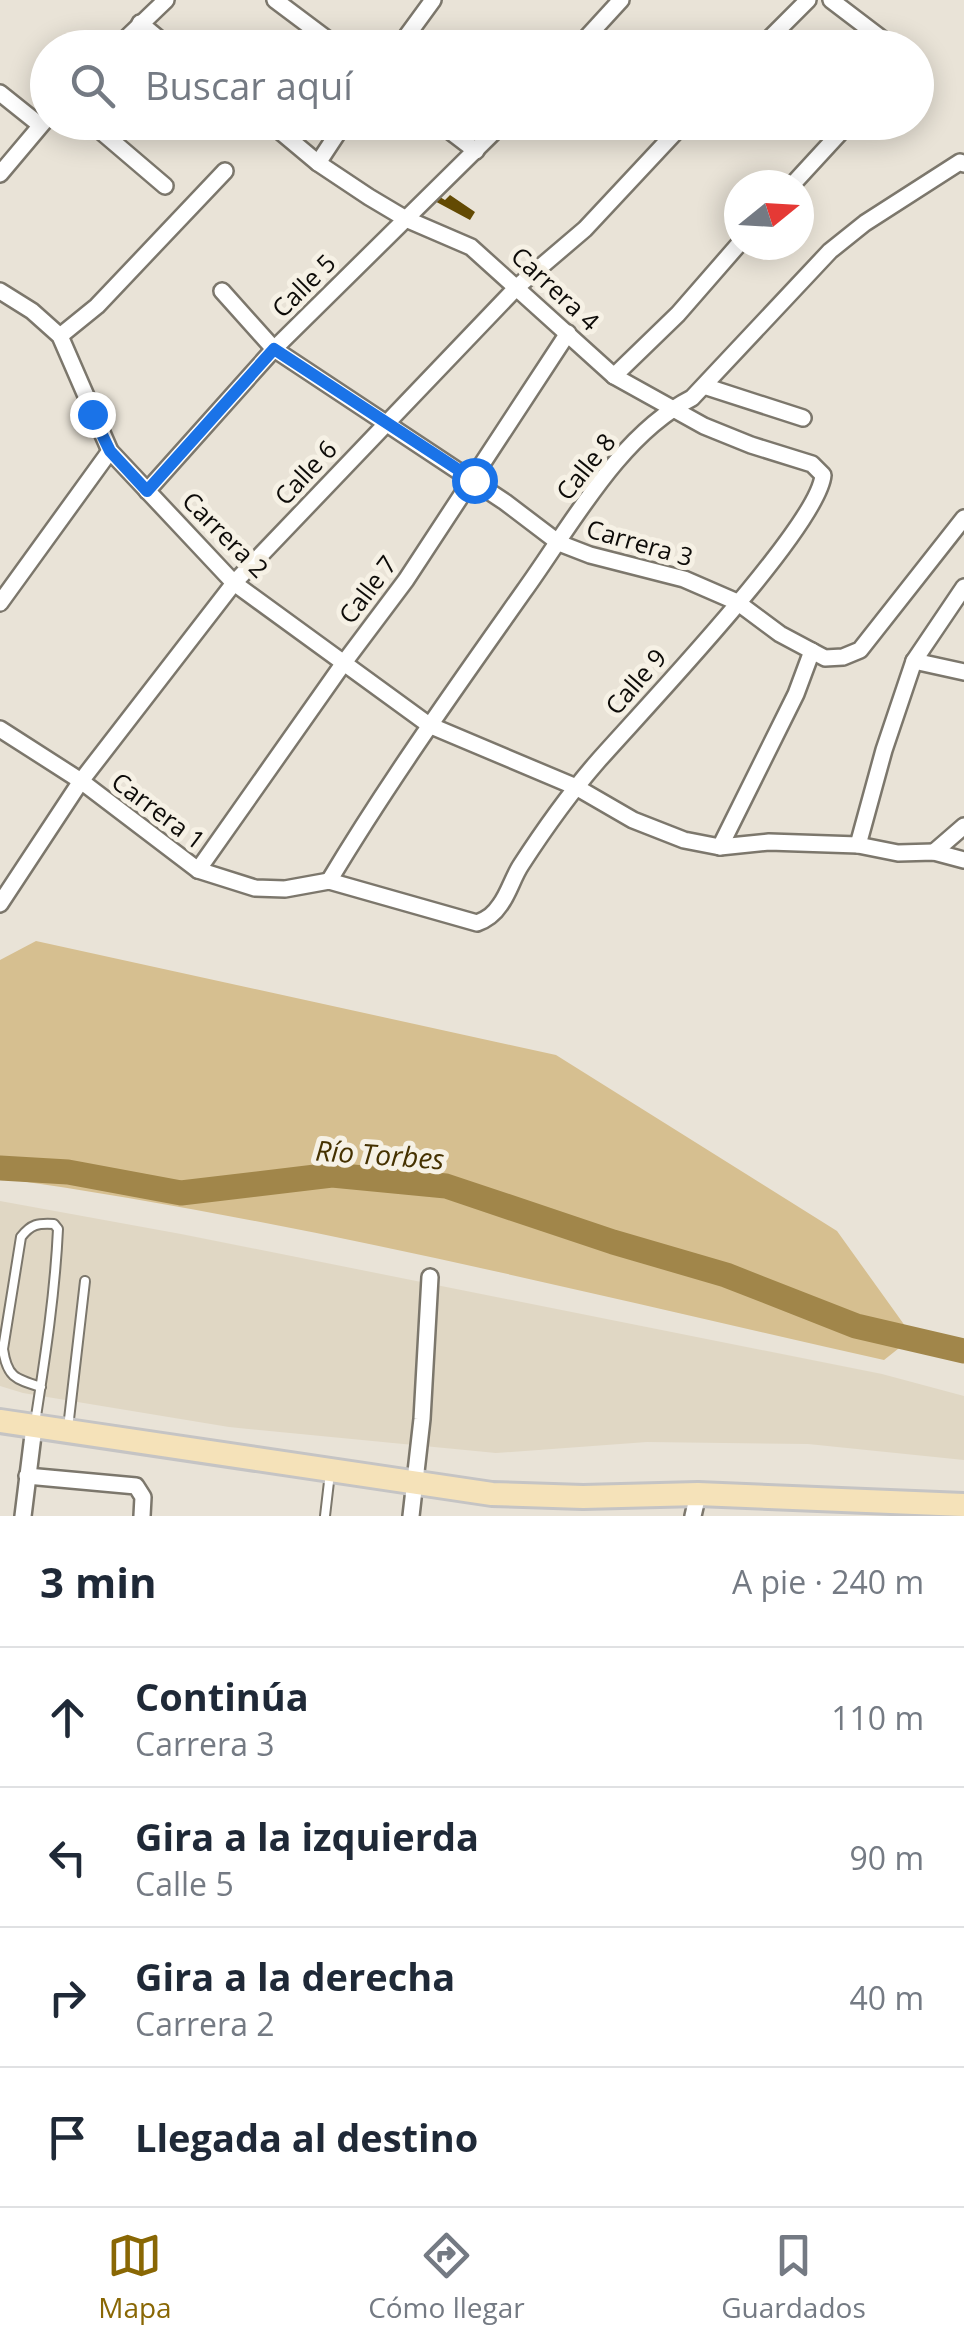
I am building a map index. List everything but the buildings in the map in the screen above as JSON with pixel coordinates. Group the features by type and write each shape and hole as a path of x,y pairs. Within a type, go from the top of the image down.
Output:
{"main road":[{"path":"0,1421 330,1473 582,1506 918,1509 964,1505"}],"street":[{"path":"133,30 166,0"},
{"path":"276,0 315,30"},
{"path":"411,30 433,0"},
{"path":"594,30 621,0"},
{"path":"778,30 808,0"},
{"path":"831,0 870,30"},
{"path":"140,22 149,30"},
{"path":"0,92 30,112"},
{"path":"0,174 30,138"},
{"path":"111,140 165,186"},
{"name":"Carrera 4","path":"291,140 318,163 406,218 472,247 614,376 670,409 751,446 812,464 818,470"},
{"path":"318,163 333,140"},
{"path":"462,140 476,151"},
{"name":"Calle 5","path":"147,491 274,349 487,140"},
{"name":"Calle 6","path":"3,899 81,782 234,584 517,287 585,229 667,140"},
{"path":"806,170 833,140"},
{"name":"Calle 8","path":"329,881 429,725 587,499 630,448 670,409 692,398 830,250 864,223 960,162 964,164"},
{"path":"60,336 97,306 225,171"},
{"path":"614,376 678,314 725,260"},
{"name":"Carrera 2","path":"0,291 60,336 110,451 234,584 429,725 576,786 656,831 720,848"},
{"name":"Carrera 3","path":"222,291 274,349 474,480 559,542 590,555 684,579 737,602 812,652"},
{"name":"Calle 7","path":"198,870 342,664 406,580 568,333"},
{"path":"704,386 803,418"},
{"path":"0,603 110,451"},
{"name":"Calle 9","path":"477,923 489,918 502,902 519,868 576,786 804,519 822,484 818,470"},
{"path":"720,848 796,694 812,652 825,658 843,657 860,650 964,518"},
{"path":"858,845 914,661 964,587"},
{"path":"914,661 959,671 964,656"},
{"name":"Carrera 1","path":"0,729 81,782 198,870 255,888 286,889 329,881 477,923"},
{"path":"934,852 964,826"},
{"path":"720,848 769,842 858,845 898,853 934,852 964,860"},
{"path":"410,1516 430,1278"},
{"path":"22,1516 34,1427"},
{"path":"27,1476 136,1486 143,1498 142,1516"}],"lane":[{"path":"34,1427 41,1388 58,1229 54,1224 39,1223 29,1227 21,1238 4,1349 6,1367 12,1375 41,1388"},
{"path":"68,1432 86,1281"},
{"path":"324,1516 330,1473"}],"shaded area":[{"path":"36,941 556,1055 837,1231 913,1337 884,1360 333,1237 0,1178 0,960"},
{"path":"0,1201 882,1374 964,1396 964,1460 808,1444 647,1442 496,1453 229,1427 23,1393 0,1386"}],"waterway":[{"name":"Río Torbes","path":"0,1168 68,1172 181,1193 332,1175 446,1186 726,1275 856,1326 964,1351"}],"route":[{"path":"92,414 110,451 147,491 274,349 474,480"}]}
